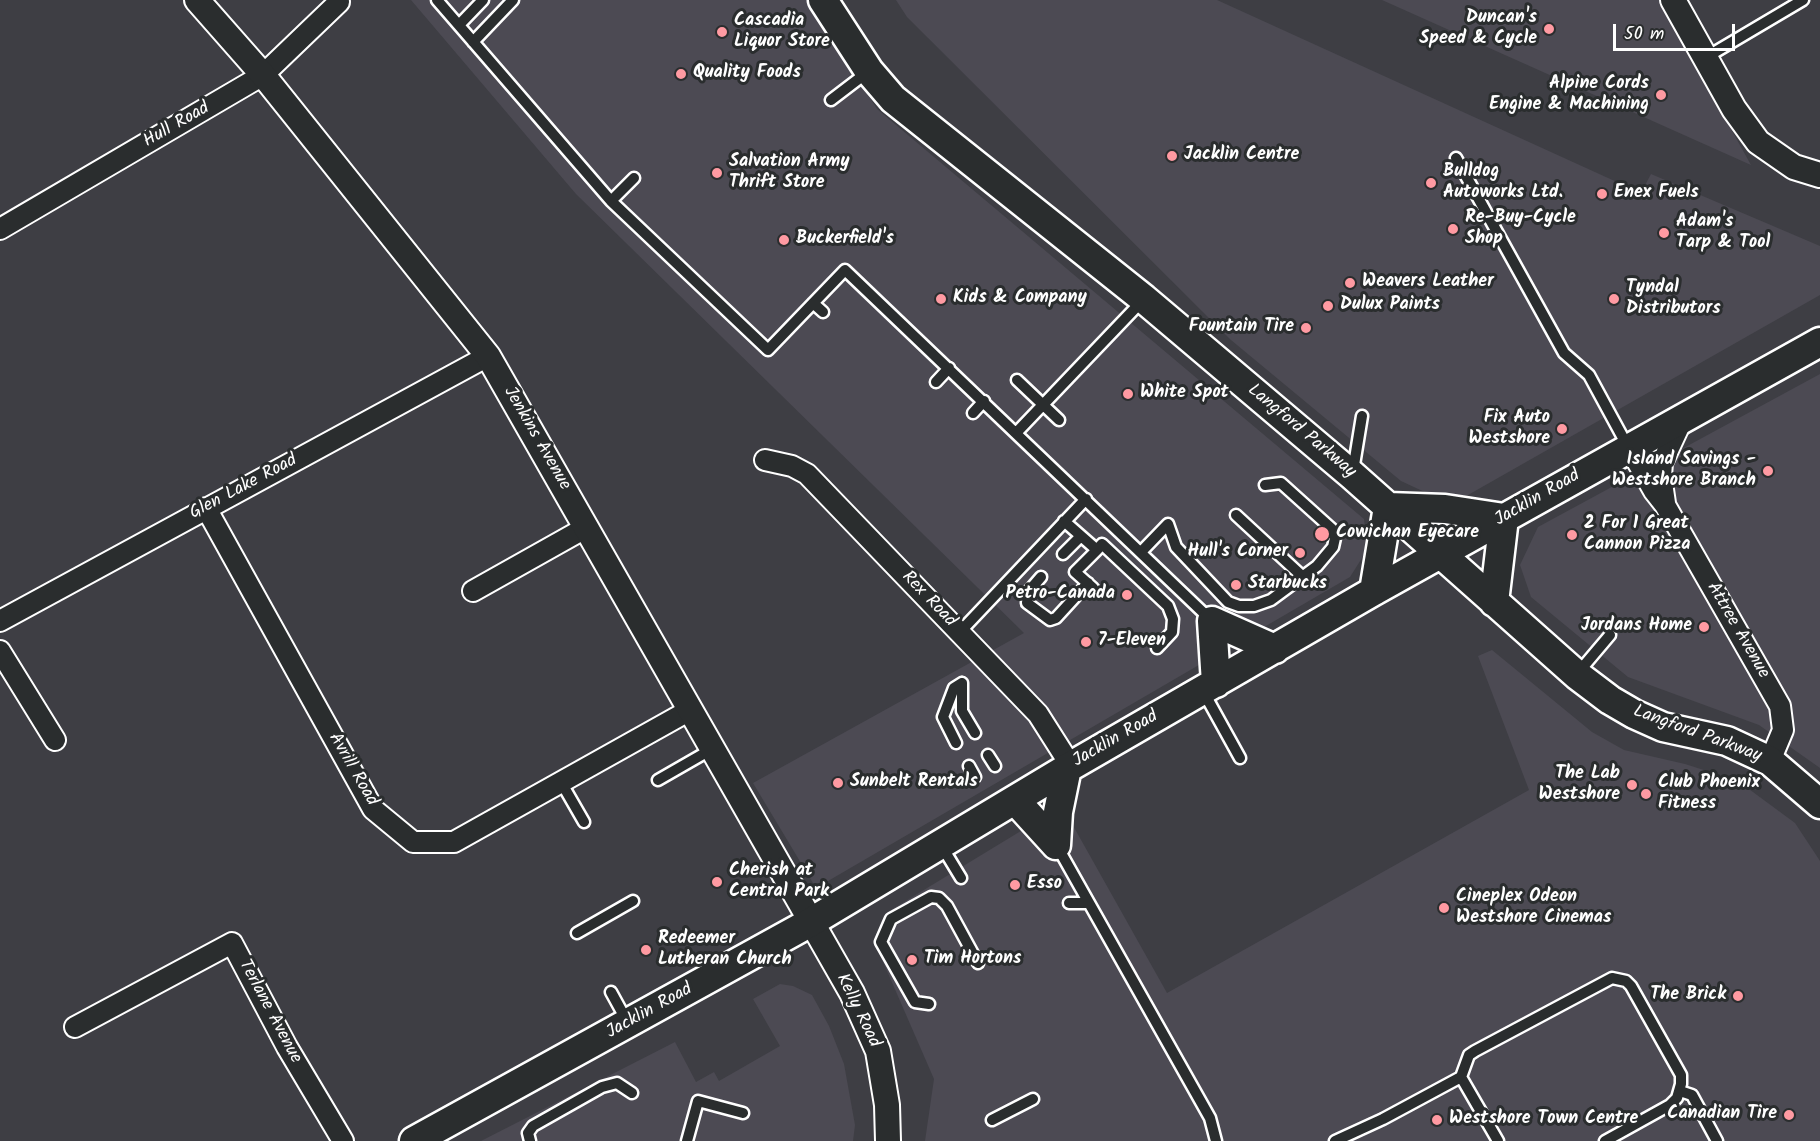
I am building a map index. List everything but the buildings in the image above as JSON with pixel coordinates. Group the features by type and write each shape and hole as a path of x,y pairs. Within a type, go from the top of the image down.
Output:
{"main road":[{"name":"Langford Parkway","path":"823,0 869,71 893,99 1144,299 1352,475 1577,675 1610,700 1653,722 1727,741 1770,761 1820,804"},
{"name":"Jacklin Road","path":"414,1141 811,922 1069,767 1374,591 1820,342"},
{"path":"1374,591 1388,507 1445,509 1504,518 1494,602"},
{"path":"1210,687 1212,621 1275,649"},
{"path":"1056,845 1058,812 1069,767"},
{"path":"1015,800 1056,845"}],"street":[{"name":"Jenkins Avenue","path":"197,0 263,75 488,356 811,922"},
{"path":"1673,0 1734,109 1758,142 1794,167 1820,176"},
{"name":"Hull Road","path":"0,229 263,75 339,2"},
{"name":"Glen Lake Road","path":"0,621 488,356"},
{"name":"Attree Avenue","path":"1665,505 1661,476 1662,463 1683,417"},
{"name":"Attree Avenue","path":"1629,447 1654,491 1665,505 1780,706 1783,730 1770,761"},
{"name":"Rex Road","path":"765,460 792,466 807,474 1038,714 1069,767"},
{"name":"Avrill Road","path":"206,508 373,809 413,842 454,842 690,710"},
{"path":"473,591 587,527"},
{"path":"0,651 55,740"},
{"name":"Kelly Road","path":"811,922 852,993 878,1051 887,1105 888,1141"},
{"name":"Terlane Avenue","path":"75,1027 232,943 287,1047 343,1141"}],"lane":[{"path":"437,0 611,201 768,350 844,270 950,368 1212,621"},
{"path":"459,25 483,0"},
{"path":"473,42 513,0"},
{"path":"1706,58 1803,0"},
{"path":"831,100 869,71"},
{"path":"1456,158 1564,352 1589,375 1629,447"},
{"path":"611,201 634,178"},
{"path":"1017,432 1144,299"},
{"path":"813,303 823,312"},
{"path":"936,382 950,368"},
{"path":"1017,380 1059,420"},
{"path":"973,413 984,401"},
{"path":"1352,475 1362,416"},
{"path":"1141,552 1168,524 1176,547 1228,602 1239,606 1254,606 1271,600 1303,577 1333,547 1335,538 1332,529 1281,483 1265,484"},
{"path":"959,633 1086,499"},
{"path":"1236,515 1303,577"},
{"path":"1064,521 1097,550"},
{"path":"1045,524 1054,532"},
{"path":"1063,554 1081,536"},
{"path":"1041,577 1028,592 1027,603 1050,620 1056,618 1090,586 1076,572 1102,544 1168,606 1173,619 1172,632 1157,648"},
{"path":"1137,577 1151,562"},
{"path":"1577,675 1610,635"},
{"path":"956,743 944,717 954,688 962,683 962,711 975,733"},
{"path":"1210,687 1240,758"},
{"path":"657,780 712,749"},
{"path":"988,755 994,766"},
{"path":"969,766 975,777"},
{"path":"561,782 584,822"},
{"path":"940,845 961,878"},
{"path":"1056,845 1214,1127 1225,1141"},
{"path":"929,1004 915,1002 881,942 891,919 931,897 939,898 947,906 978,963"},
{"path":"577,933 633,901"},
{"path":"1069,903 1089,903"},
{"path":"1335,1141 1383,1119 1461,1077 1469,1055 1475,1051 1604,980 1619,978 1631,986 1681,1075 1680,1091 1670,1105 1605,1141"},
{"path":"610,992 629,1024"},
{"path":"1461,1077 1497,1141"},
{"path":"530,1141 528,1132 533,1126 603,1087 617,1083 632,1093"},
{"path":"1680,1091 1692,1095 1717,1141"},
{"path":"992,1120 1033,1099"},
{"path":"687,1141 698,1101 742,1113"},
{"path":"1214,1127 1216,1141"}],"shaded area":[{"path":"411,0 807,0 877,109 1364,519 1367,550 1350,577 816,888 753,783 1024,633 576,194"},
{"path":"896,0 1217,0 1641,193 1651,174 1820,246 1820,295 1468,495 1431,495 1401,481 1231,340 907,17"},
{"path":"1382,0 1659,0 1751,165"},
{"path":"1820,374 1820,768 1759,725 1628,677 1531,597 1520,565 1538,527"},
{"path":"1492,650 1592,732 1624,750 1685,764 1738,781 1795,823 1820,861 1820,1141 925,1141 934,1079 874,941 886,913 1062,806 1167,993 1529,790 1478,656"},
{"path":"780,984 793,986 812,995 829,1026 844,1064 855,1125 853,1141 481,1141 675,1042 696,1082 714,1072 719,1081 780,1046 753,999"}],"place":[{"name":"Duncan's Speed & Cycle","path":"1549,29"},
{"name":"Cascadia Liquor Store","path":"722,32"},
{"name":"Quality Foods","path":"681,74"},
{"name":"Alpine Cords Engine & Machining","path":"1661,95"},
{"name":"Jacklin Centre","path":"1172,156"},
{"name":"Salvation Army Thrift Store","path":"717,173"},
{"name":"Bulldog Autoworks Ltd.","path":"1431,183"},
{"name":"Enex Fuels","path":"1602,194"},
{"name":"Re-Buy-Cycle Shop","path":"1453,229"},
{"name":"Adam's Tarp & Tool","path":"1664,233"},
{"name":"Buckerfield's","path":"784,240"},
{"name":"Weavers Leather","path":"1350,283"},
{"name":"Kids & Company","path":"941,299"},
{"name":"Tyndal Distributors","path":"1614,299"},
{"name":"Dulux Paints","path":"1328,306"},
{"name":"Fountain Tire","path":"1306,328"},
{"name":"White Spot","path":"1128,394"},
{"name":"Fix Auto Westshore","path":"1562,429"},
{"name":"Island Savings - Westshore Branch","path":"1768,471"},
{"name":"Cowichan Eyecare","path":"1322,534"},
{"name":"2 For 1 Great Cannon Pizza","path":"1572,535"},
{"name":"Hull's Corner","path":"1300,553"},
{"name":"Starbucks","path":"1236,585"},
{"name":"Petro-Canada","path":"1127,595"},
{"name":"Jordans Home","path":"1704,627"},
{"name":"7-Eleven","path":"1086,642"},
{"name":"Sunbelt Rentals","path":"838,783"},
{"name":"The Lab Westshore","path":"1632,785"},
{"name":"Club Phoenix Fitness","path":"1646,794"},
{"name":"Cherish at Central Park","path":"717,882"},
{"name":"Esso","path":"1015,885"},
{"name":"Cineplex Odeon Westshore Cinemas","path":"1444,908"},
{"name":"Redeemer Lutheran Church","path":"646,950"},
{"name":"Tim Hortons","path":"912,960"},
{"name":"The Brick","path":"1738,996"},
{"name":"Canadian Tire","path":"1789,1115"},
{"name":"Westshore Town Centre","path":"1437,1120"}]}
